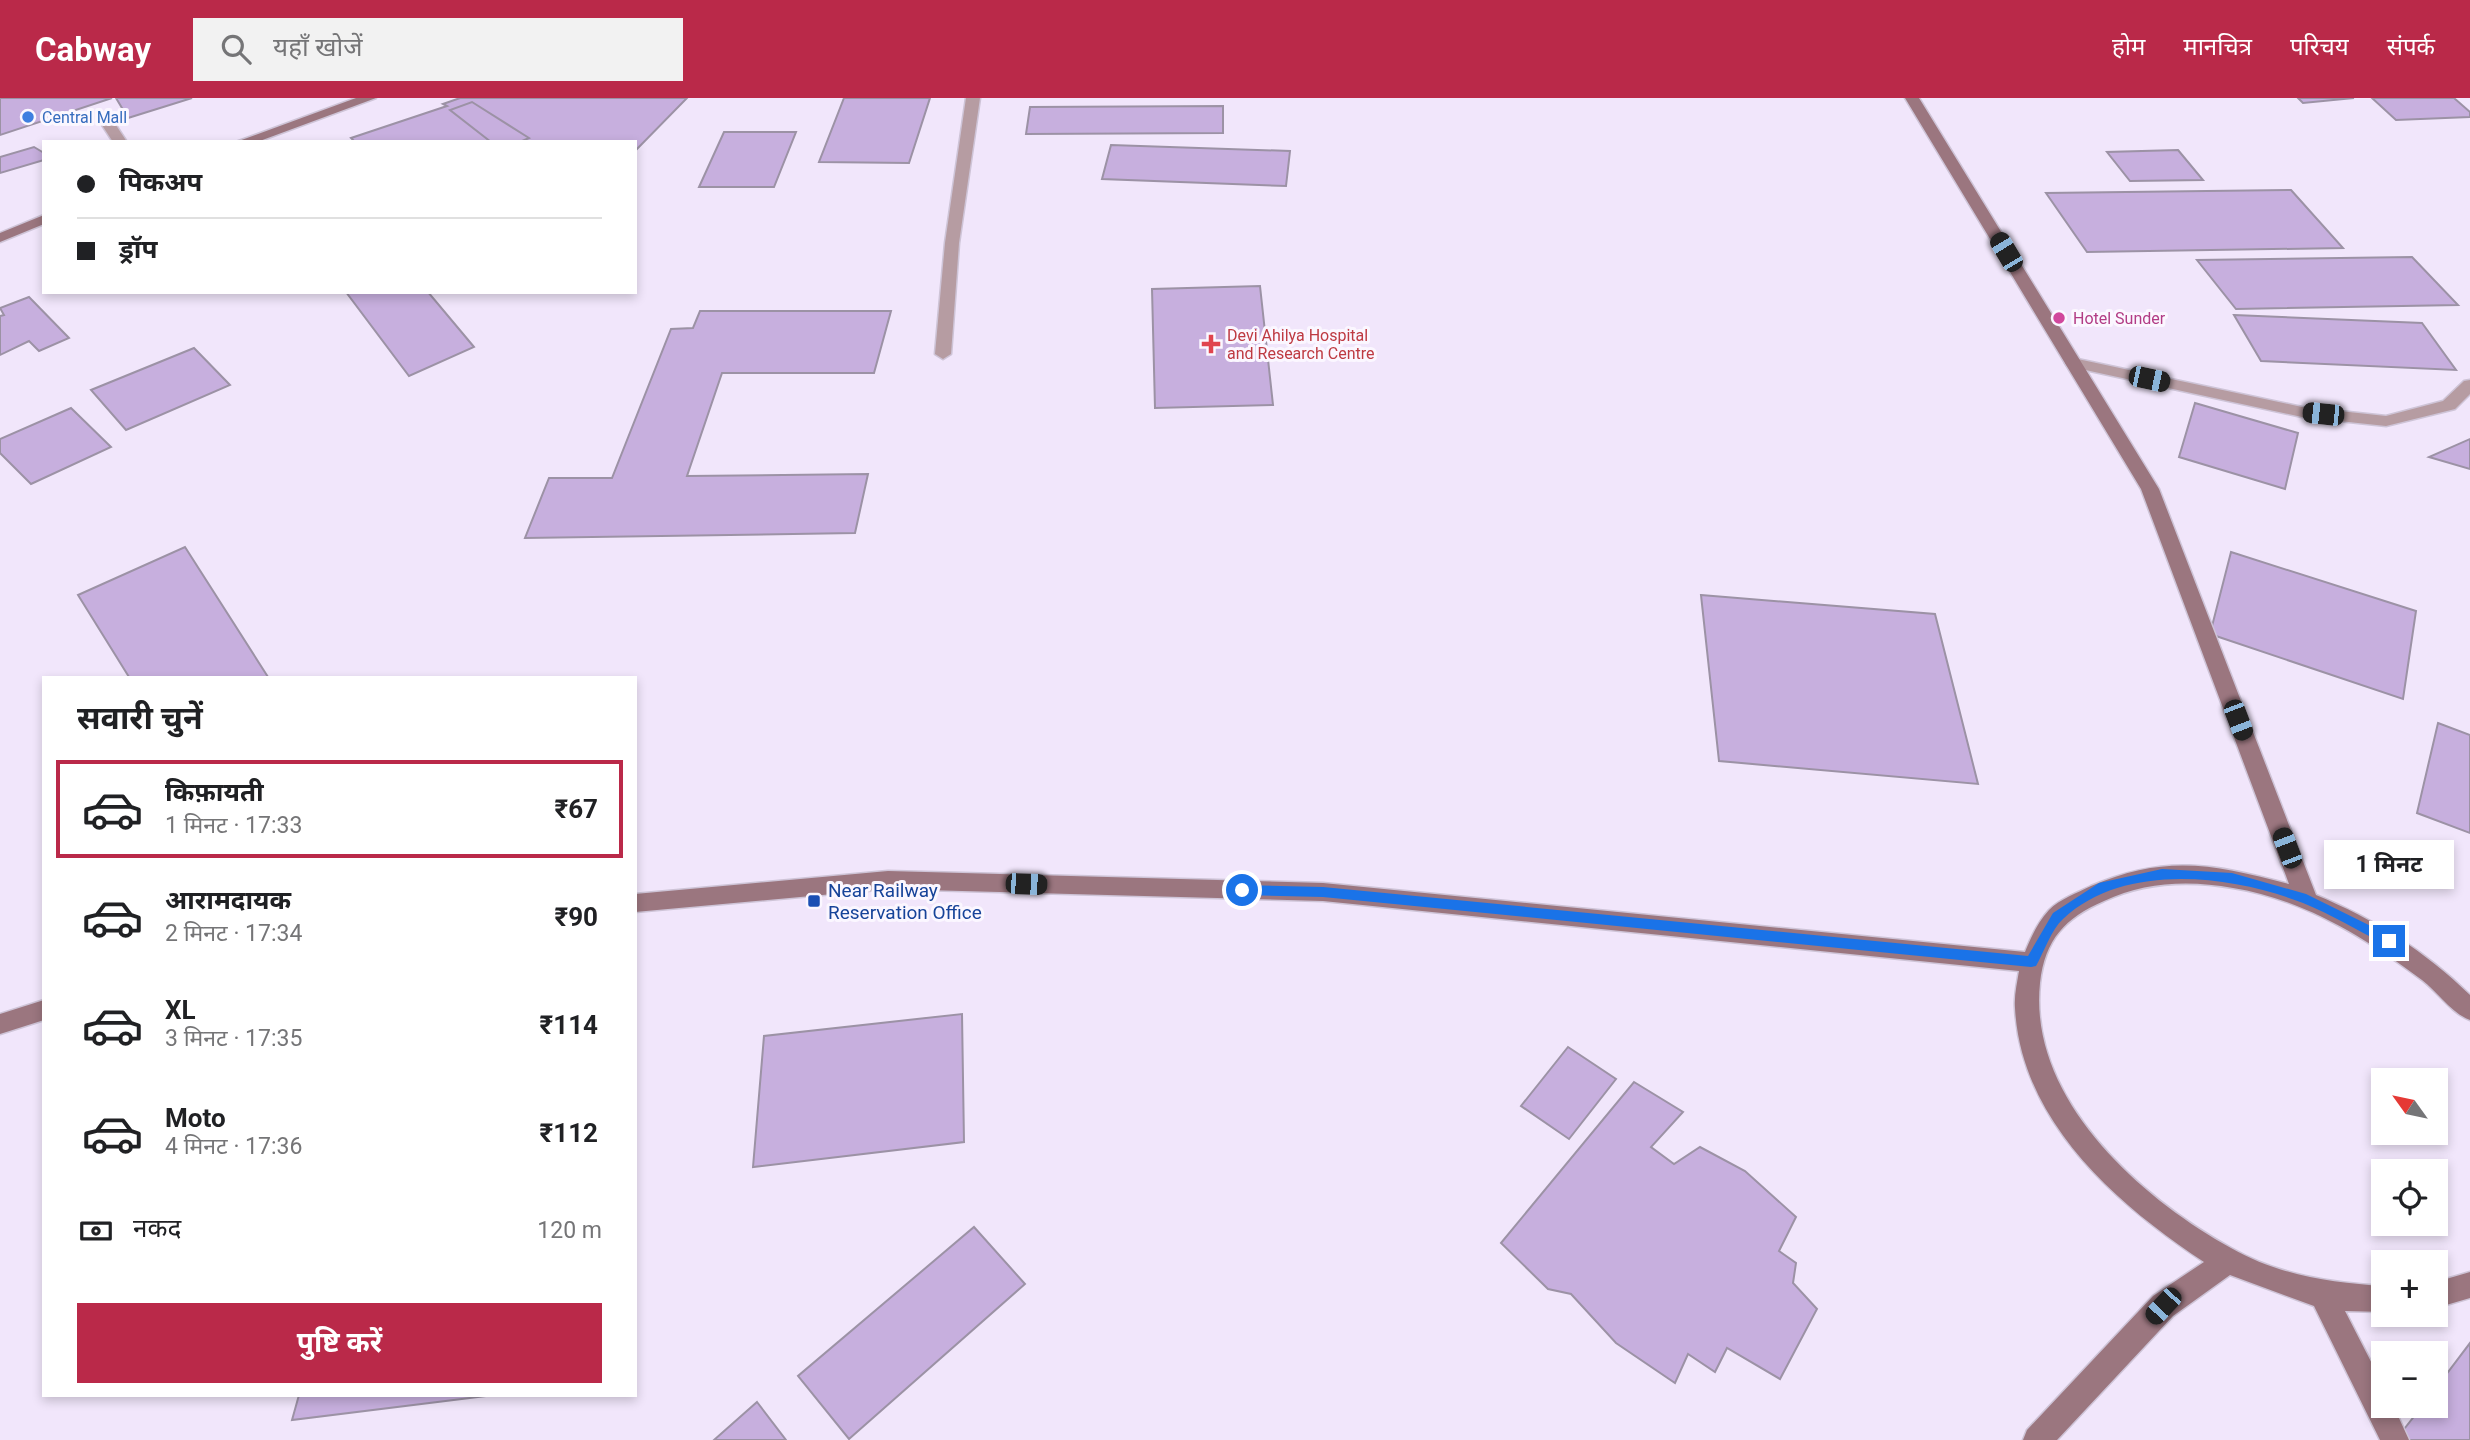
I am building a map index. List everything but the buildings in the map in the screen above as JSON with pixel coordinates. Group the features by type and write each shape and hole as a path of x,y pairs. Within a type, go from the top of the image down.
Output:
{"street":[{"path":"249,140 369,98"},
{"path":"943,354 952,243 972,98"},
{"path":"1912,98 2150,489 2306,899"},
{"path":"105,119 119,140"},
{"path":"0,238 42,220"},
{"path":"2073,363 2302,412 2386,421 2449,405 2470,386"},
{"path":"2371,1298 2323,1294 2228,1261 2162,1219 2105,1170 2062,1115 2036,1060 2026,1008 2031,962 2057,917 2103,887 2162,874 2232,878 2306,899 2389,941 2427,969 2470,1010"},
{"path":"637,903 888,880 1323,892 2031,962"},
{"path":"0,1024 42,1011"},
{"path":"2037,1440 2163,1306 2228,1261"},
{"path":"2448,1291 2470,1285"},
{"path":"2323,1294 2395,1440"}],"place":[{"name":"Central Mall","path":"28,117"},
{"name":"Hotel Sunder","path":"2059,318"},
{"name":"Devi Ahilya Hospital and Research Centre","path":"1211,344"},
{"name":"Near Railway Reservation Office","path":"814,901"}],"route":[{"path":"1242,890 1323,892 2031,962 2057,917 2103,887 2162,874 2232,878 2306,899 2389,941"}]}
